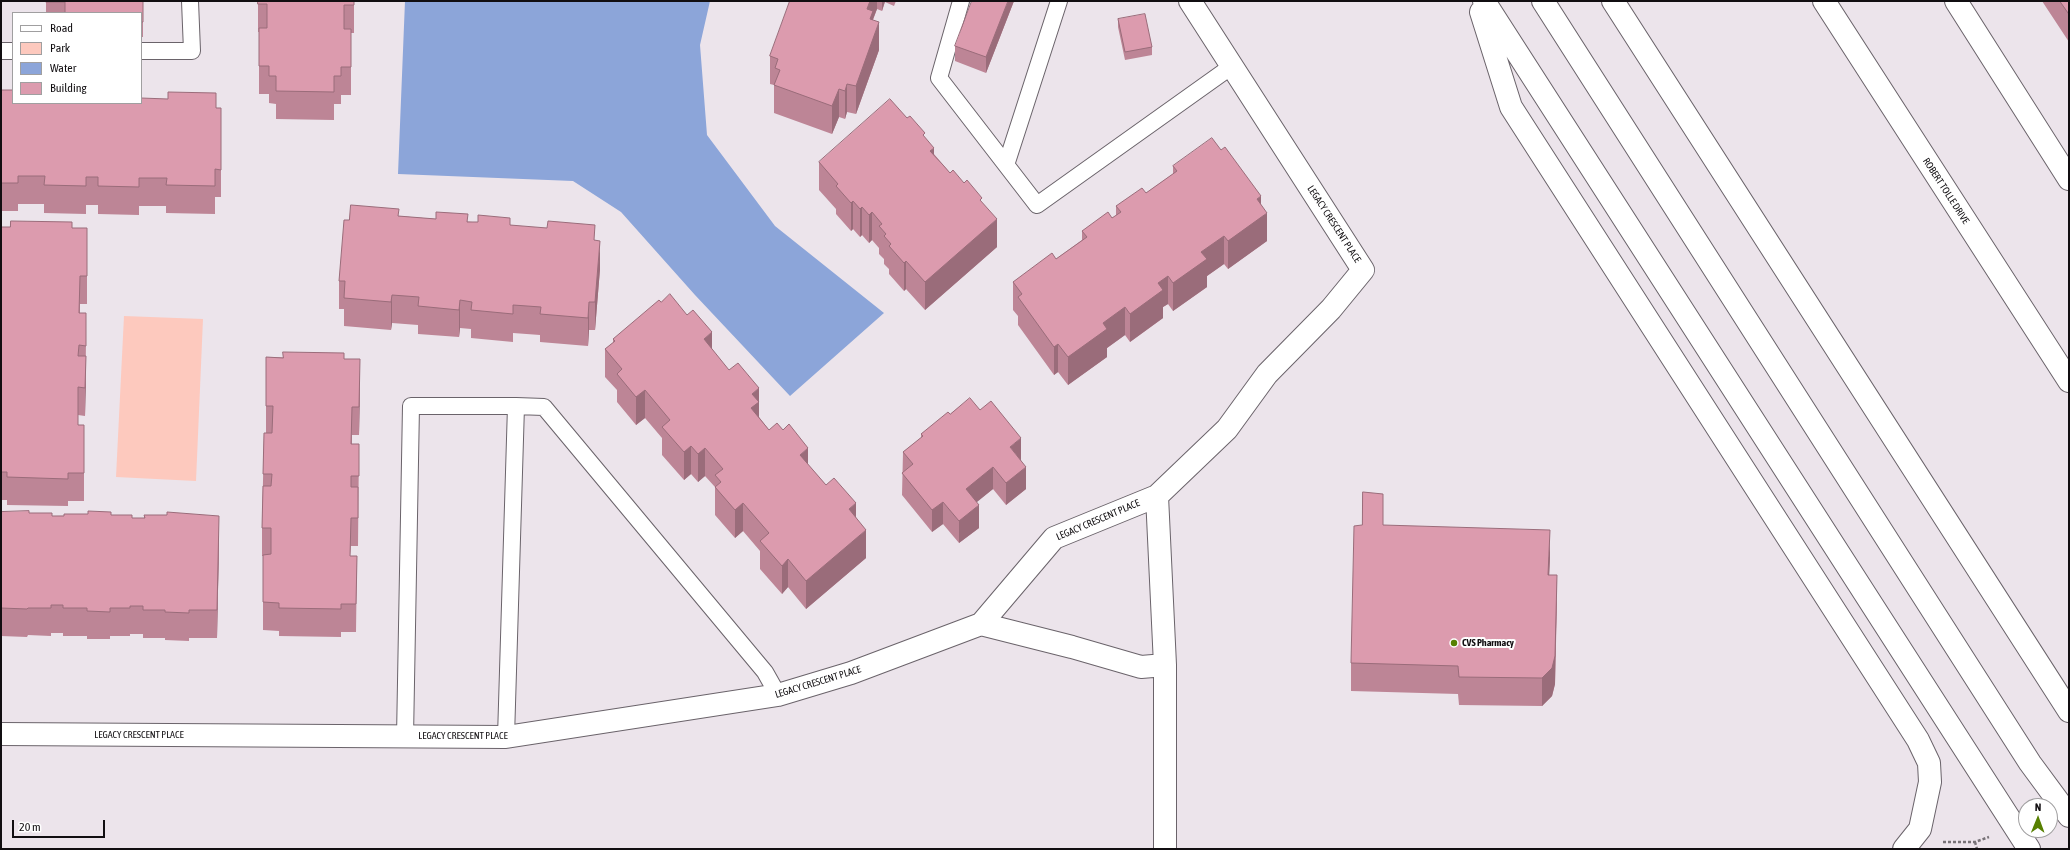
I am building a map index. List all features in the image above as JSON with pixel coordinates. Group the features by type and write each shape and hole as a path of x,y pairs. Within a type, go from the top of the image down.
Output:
{"main road":[{"name":"LEGACY CRESCENT PLACE","path":"1,734 506,737 778,695 851,673 981,624 1054,538 1157,496 1227,429 1267,374 1331,309 1363,270 1190,1"},
{"path":"1478,1 1512,107 1918,740 1929,763 1930,782 1920,830 1904,849"},
{"path":"1484,1 2029,849"},
{"path":"1543,1 2030,763 2069,816"},
{"path":"1613,1 2069,711"},
{"name":"ROBERT TOLLE DRIVE","path":"1824,1 2069,381"},
{"path":"1956,1 2069,179"},
{"path":"1157,496 1165,665 1165,849"},
{"path":"981,624 1072,646 1141,667 1165,665"}],"lane":[{"path":"142,51 192,51 190,1"},
{"path":"961,1 939,78 1037,205 1232,66"},
{"path":"1006,164 1059,1"},
{"path":"1,51 12,51"},
{"path":"405,737 411,406 544,407 765,672 778,695"},
{"path":"506,737 516,406"}],"path":[{"path":"1937,842 1975,842 1989,837"},
{"path":"1975,842 1977,849"}],"green space":[{"path":"124,316 203,319 196,481 116,477"}],"water":[{"path":"405,1 710,1 700,45 707,135 775,226 884,313 790,396 695,295 621,212 573,181 398,174"}],"building":[{"path":"143,1 143,22 142,12 65,12 65,2 46,2"},
{"path":"258,1 354,1 354,5 344,5 344,29 351,29 351,67 341,67 341,76 334,76 334,92 276,91 276,76 269,76 269,66 259,66 259,28 267,28 267,4 258,4"},
{"path":"790,1 870,1 867,9 873,11 870,19 879,22 856,86 847,84 845,91 839,89 832,106 774,85 780,70 775,68 778,59 770,56"},
{"path":"972,1 1008,1 986,57 955,46"},
{"path":"2060,1 2069,1 2069,14"},
{"path":"1145,14 1152,47 1125,52 1118,19"},
{"path":"1,90 12,90 12,104 142,104 142,98 168,99 168,92 216,93 216,108 221,108 221,170 215,169 215,186 166,185 167,178 139,178 139,187 98,186 98,177 86,177 86,186 44,185 45,176 18,176 18,183 1,183"},
{"path":"890,99 907,118 910,116 925,133 923,135 934,148 930,151 950,173 953,170 964,183 967,180 982,198 980,200 997,219 925,282 906,261 904,263 889,246 891,244 884,236 886,234 879,226 882,224 872,212 869,215 862,207 860,209 853,201 851,203 836,186 838,184 819,162"},
{"path":"1212,138 1221,150 1225,147 1261,196 1257,199 1267,213 1228,241 1224,236 1201,252 1207,259 1173,283 1168,276 1158,283 1163,290 1130,314 1125,307 1103,323 1107,329 1068,357 1058,344 1054,347 1018,297 1022,294 1013,282 1052,253 1056,259 1087,237 1082,231 1108,212 1112,218 1121,212 1116,206 1142,188 1146,193 1177,171 1173,166"},
{"path":"351,205 399,209 398,216 436,219 436,212 468,214 467,222 478,222 478,215 510,218 510,225 547,228 548,221 595,225 594,240 600,241 595,302 589,302 588,318 540,314 541,307 513,305 513,314 471,310 472,302 460,300 459,310 418,306 419,297 392,295 391,302 344,298 345,281 339,281 344,220 349,220"},
{"path":"11,221 72,222 72,228 87,228 87,276 80,276 79,313 86,313 86,346 79,345 78,356 86,356 85,388 78,387 78,425 84,425 84,473 68,473 68,479 7,477 7,472 1,472 1,227 10,227"},
{"path":"670,294 687,315 693,310 712,332 704,339 729,370 738,363 759,388 752,394 759,402 751,408 769,430 777,423 783,430 789,424 808,448 800,455 826,485 834,478 856,503 849,509 866,530 806,581 788,559 782,566 760,541 769,533 743,503 735,510 715,487 721,482 715,475 723,469 705,448 698,454 691,446 684,452 662,427 670,420 645,390 636,397 617,374 622,369 605,349 615,341 613,339 659,300 661,302"},
{"path":"283,352 344,353 344,359 360,359 359,407 352,407 351,444 359,444 359,476 351,476 351,487 358,487 358,518 351,518 350,556 357,556 356,604 341,604 341,609 279,608 279,603 263,602 263,555 271,554 271,528 262,528 263,486 271,486 272,474 263,474 264,433 272,433 273,406 266,406 266,357 283,358"},
{"path":"970,398 980,410 991,401 1021,438 1010,447 1026,467 1006,483 993,467 966,489 979,505 959,521 943,502 932,510 902,473 913,464 903,452 923,436 921,434 948,412 950,414"},
{"name":"CVS Pharmacy","path":"1363,492 1383,494 1383,525 1550,530 1548,575 1557,575 1555,656 1552,668 1542,678 1459,677 1458,666 1351,663 1354,526 1362,525"},
{"path":"29,511 29,513 52,513 52,516 64,516 64,514 88,514 88,511 111,512 111,515 132,515 132,518 145,518 144,515 167,515 167,512 219,516 217,610 189,610 189,613 165,612 165,610 143,610 143,606 130,606 130,608 110,608 110,612 87,611 87,608 63,608 63,605 51,605 51,608 1,608 1,512"}],"place":[{"name":"CVS Pharmacy","path":"1454,643"}]}
